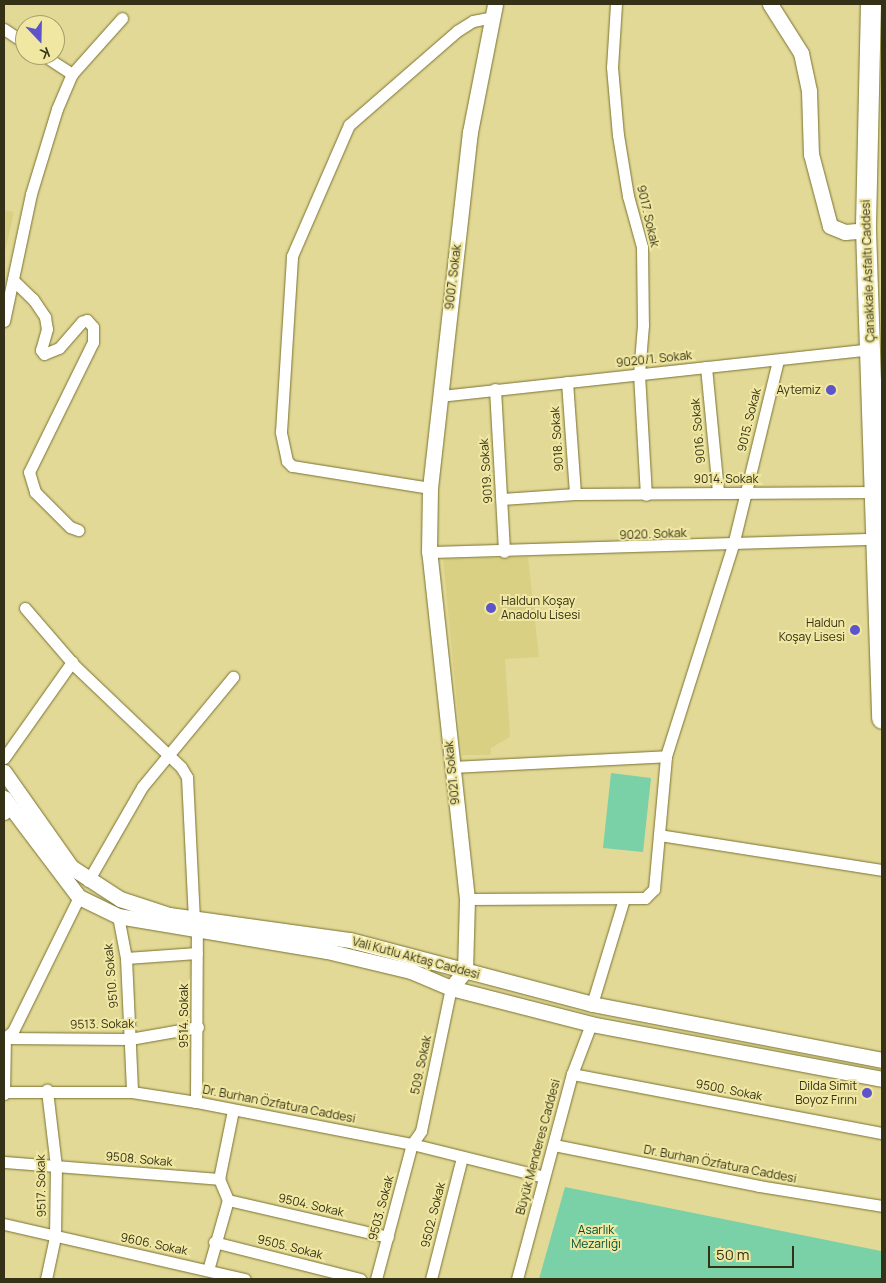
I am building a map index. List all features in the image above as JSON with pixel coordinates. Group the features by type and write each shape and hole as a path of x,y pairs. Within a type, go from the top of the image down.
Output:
{"highway":[{"name":"Çanakkale Asfaltı Caddesi","path":"871,4 866,230 877,492 882,719"}],"street":[{"name":"9017. Sokak","path":"616,4 612,66 618,135 628,196 642,247 643,325 639,374 646,495"},
{"path":"770,4 801,53 809,91 811,154 830,226 845,232 866,230"},
{"path":"430,488 292,466 287,461 281,432 292,256 349,125 456,31 494,10"},
{"name":"9007. Sokak","path":"429,552 430,488 470,132 494,10"},
{"path":"4,321 31,194 57,110 72,74 122,18"},
{"path":"4,29 15,36"},
{"path":"59,65 72,74"},
{"path":"13,280 33,299 45,318 47,329 41,350 44,354 59,348 82,322 87,320 93,327 93,342 30,472 35,492 70,527 78,530"},
{"name":"9020/1. Sokak","path":"440,396 871,349"},
{"name":"9015. Sokak","path":"467,899 645,898 654,890 666,756 733,545 778,360"},
{"name":"9016. Sokak","path":"706,367 718,492"},
{"name":"9018. Sokak","path":"567,382 575,494"},
{"name":"9019. Sokak","path":"495,389 504,552"},
{"name":"9014. Sokak","path":"502,499 575,494 877,492"},
{"name":"9020. Sokak","path":"429,552 504,552 878,539"},
{"name":"9021. Sokak","path":"429,552 467,899 465,971"},
{"name":"9514. Sokak","path":"25,608 72,662 169,755 186,777 197,953 196,1102"},
{"path":"4,758 72,662"},
{"path":"4,1093 7,1032 88,881 142,787 233,677"},
{"path":"452,767 666,756"},
{"name":"Vali Kutlu Aktaş Caddesi","path":"4,772 58,852 88,881 120,900 195,924 336,953 411,971 451,988 591,1024 882,1079"},
{"name":"Vali Kutlu Aktaş Caddesi","path":"6,807 79,898 118,916 350,940 592,1004 882,1060"},
{"path":"659,835 882,870"},
{"path":"592,1004 624,899"},
{"name":"9510. Sokak","path":"118,916 126,958 132,1092"},
{"path":"126,958 197,953"},
{"path":"451,988 465,971"},
{"name":"509. Sokak","path":"412,1144 421,1131 451,988"},
{"name":"Büyük Menderes Caddesi","path":"517,1279 572,1074 591,1024"},
{"name":"9513. Sokak","path":"7,1032 130,1039 198,1027"},
{"name":"9500. Sokak","path":"572,1074 882,1133"},
{"name":"Dr. Burhan Özfatura Caddesi","path":"4,1093 48,1090 132,1092 196,1102 412,1144 544,1177"},
{"name":"9517. Sokak","path":"46,1279 56,1236 56,1166 48,1090"},
{"path":"208,1270 214,1242 228,1200 220,1179 233,1110"},
{"name":"9503. Sokak","path":"376,1279 412,1144"},
{"name":"Dr. Burhan Özfatura Caddesi","path":"554,1145 759,1186 882,1206"},
{"name":"9502. Sokak","path":"431,1279 462,1157"},
{"name":"9508. Sokak","path":"4,1162 220,1179"},
{"name":"9504. Sokak","path":"228,1200 388,1237"},
{"name":"9606. Sokak","path":"4,1224 246,1279"},
{"name":"9505. Sokak","path":"214,1242 360,1279"}],"shaded area":[{"path":"4,210 14,212 4,256"},
{"name":"Haldun Koşay Anadolu Lisesi","path":"528,557 539,657 505,659 510,737 491,748 491,755 462,755 443,559"}],"green space":[{"path":"611,773 651,778 643,852 603,848"},
{"name":"Asarlık Mezarlığı","path":"565,1187 881,1251 882,1279 539,1279"}],"place":[{"name":"Aytemiz","path":"831,390"},
{"name":"Haldun Koşay Anadolu Lisesi","path":"491,608"},
{"name":"Haldun Koşay Lisesi","path":"855,630"},
{"name":"Dilda Simit Boyoz Fırını","path":"867,1093"}]}
